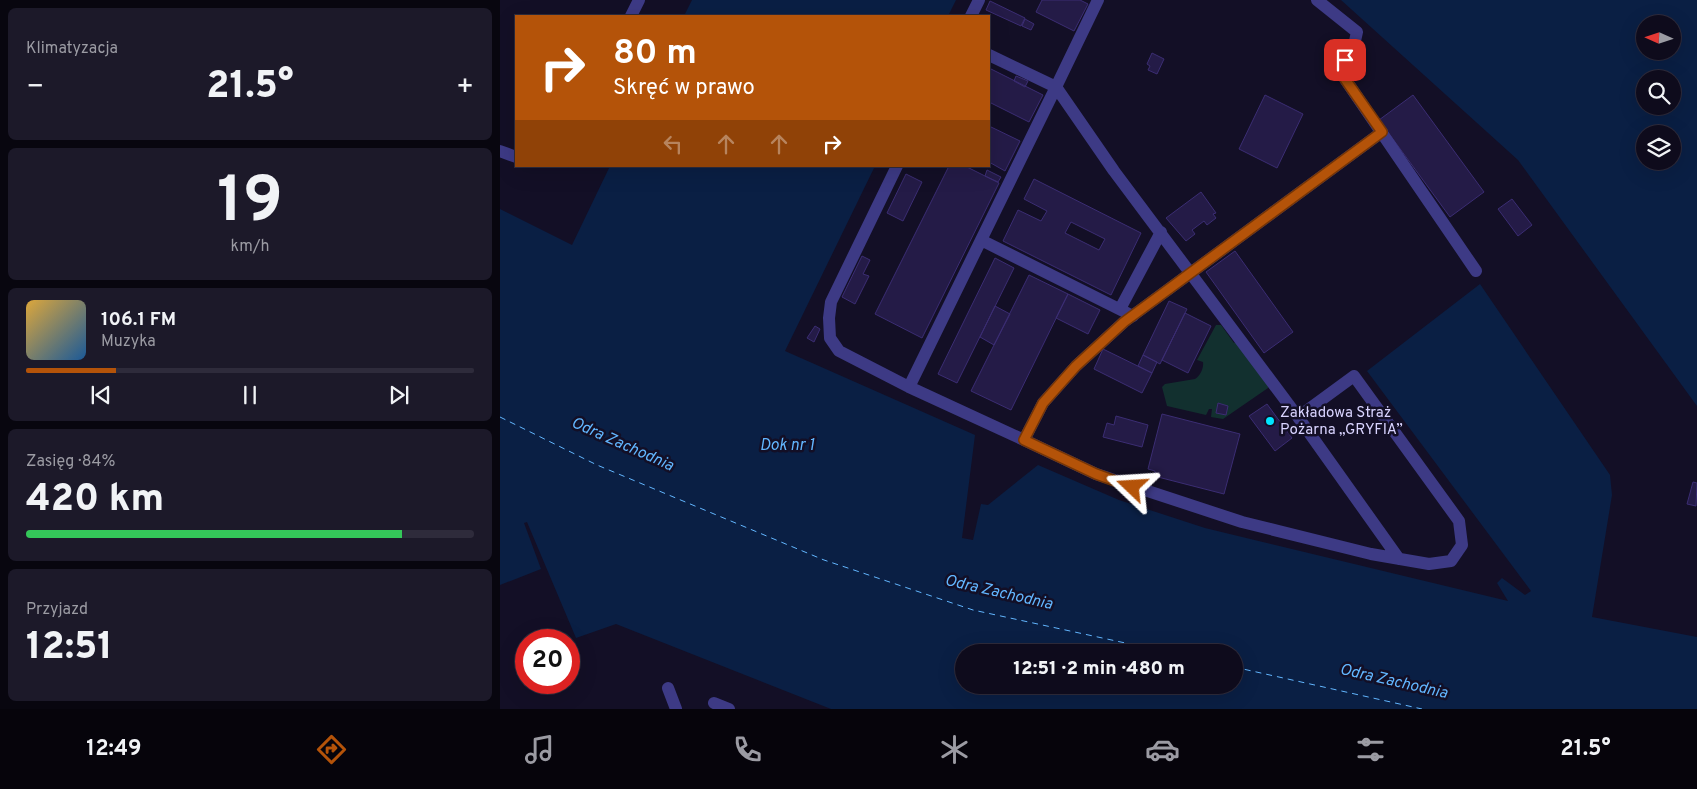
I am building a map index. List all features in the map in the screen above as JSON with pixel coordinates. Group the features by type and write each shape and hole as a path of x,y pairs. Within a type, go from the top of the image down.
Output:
{"lane":[{"path":"632,15 639,0"},
{"path":"972,15 979,0"},
{"path":"909,387 1098,0"},
{"path":"1316,0 1357,32 1355,41 1345,60 1345,79 1476,271"},
{"path":"990,54 1056,87 1114,171 1298,417 1399,559"},
{"path":"1024,440 1049,395 1076,366 1133,316 1382,132"},
{"path":"500,151 515,157"},
{"path":"897,167 831,302 829,318 830,338 839,351 909,387 1096,474 1242,522 1371,554 1429,564 1451,561 1462,545 1459,521 1354,376 1298,417"},
{"path":"1120,309 1161,232"},
{"path":"981,240 1133,316"},
{"path":"668,688 676,709"},
{"path":"714,703 729,709"}],"green space":[{"path":"1216,325 1221,325 1234,343 1237,341 1268,385 1268,388 1223,419 1211,417 1212,409 1209,409 1206,415 1167,406 1162,387 1165,384 1195,379 1199,376 1203,362 1197,360"}],"water":[{"path":"692,0 956,0 948,15 684,15"},
{"path":"1341,0 1697,0 1697,406 1518,160"},
{"path":"610,167 875,167 785,351 975,435 962,538 973,540 981,504 988,505 1038,465 1119,500 1205,528 1508,601 1497,583 1502,578 1525,595 1531,591 1367,371 1480,284 1610,475 1612,495 1592,617 1697,637 1697,709 831,709 616,624 580,637 580,629 572,629 527,522 524,523 541,569 500,585 500,209 572,245"}],"building":[{"path":"1042,0 1080,0 1088,4 1074,31 1036,12"},
{"path":"990,1 1025,18 1021,26 986,10"},
{"path":"1025,19 1034,24 1031,30 1022,26"},
{"path":"1152,53 1164,59 1157,74 1148,70 1150,66 1147,64"},
{"path":"990,68 1043,95 1029,122 990,102"},
{"path":"1016,76 1028,81 1025,87 1014,81"},
{"path":"1265,95 1303,114 1277,168 1239,149"},
{"path":"1413,95 1484,192 1450,217 1379,120"},
{"path":"990,126 1020,141 1005,171 990,163"},
{"path":"948,167 967,167 999,183 922,338 875,314"},
{"path":"987,170 1001,177 998,182 985,176"},
{"path":"906,174 922,182 903,221 887,213"},
{"path":"1034,179 1141,233 1111,295 1003,241 1018,210 1041,221 1047,211 1024,199","holes":["1071,222 1105,239 1099,250 1065,233"]},
{"path":"1201,192 1216,213 1213,214 1216,218 1207,225 1204,221 1192,230 1195,234 1186,241 1166,218"},
{"path":"1512,199 1532,225 1518,236 1498,209"},
{"path":"1235,251 1293,332 1264,353 1206,272"},
{"path":"862,256 870,260 863,274 869,276 855,304 842,297"},
{"path":"995,258 1014,268 957,383 938,374"},
{"path":"1029,275 1068,294 1011,410 971,391"},
{"path":"1068,294 1100,310 1088,334 1056,318"},
{"path":"1169,301 1187,309 1160,364 1143,355"},
{"path":"995,306 1010,314 994,345 980,337"},
{"path":"1185,313 1211,326 1188,373 1162,360"},
{"path":"815,326 820,329 814,342 807,338"},
{"path":"1103,349 1152,373 1142,393 1094,369"},
{"path":"1143,355 1157,362 1152,373 1138,366"},
{"path":"1218,403 1228,406 1226,415 1216,413"},
{"path":"1267,404 1292,438 1275,451 1249,416"},
{"path":"1162,414 1240,434 1224,494 1154,476 1155,471 1148,469"},
{"path":"1116,416 1148,425 1142,447 1103,437 1107,423 1114,425"},
{"path":"1693,482 1697,483 1696,506 1687,504"}],"ferry route":[{"path":"500,417 597,465 824,560 973,610 1130,644"},
{"path":"1243,669 1422,709"}],"place":[{"name":"Zakładowa Straż Pożarna „GRYFIA”","path":"1270,421"}],"route":[{"path":"1132,487 1096,474 1024,440 1043,403 1076,366 1124,322 1382,132 1345,79 1345,60"}],"water label":[{"name":"Odra Zachodnia","path":"623,443"},
{"name":"Dok nr 1","path":"787,444"},
{"name":"Odra Zachodnia","path":"999,591"},
{"name":"Odra Zachodnia","path":"1394,680"}]}
